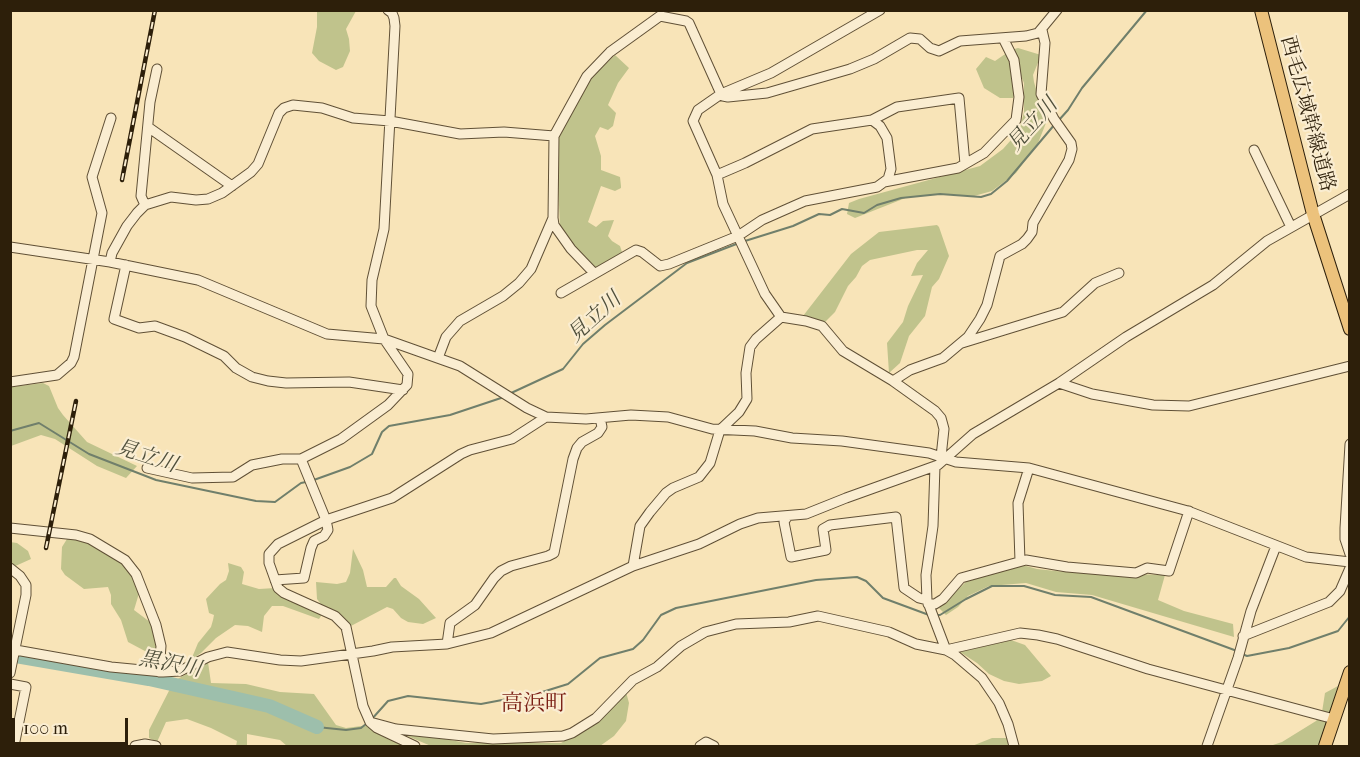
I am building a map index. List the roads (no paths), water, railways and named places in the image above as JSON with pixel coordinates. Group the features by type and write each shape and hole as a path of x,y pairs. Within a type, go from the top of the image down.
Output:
{"main road":[{"name":"西毛広域幹線道路","path":"1261,10 1313,214 1350,329"},
{"path":"1325,747 1350,672"}],"street":[{"path":"147,468 192,478 233,477 252,465 282,459 301,459 341,439 388,405 406,386 408,374 384,339 371,306 370,292 384,229 395,26 392,13 388,10"},
{"path":"880,10 771,73 721,94 698,110 693,118 717,175 723,204 765,294 781,317 806,321 822,327 843,351 893,381 935,411 941,418 944,429 944,458"},
{"path":"594,273 571,249 554,225 554,136 587,76 610,52 660,16 689,23 721,94 728,97 767,93 863,64 910,38 920,39 930,48 939,51 960,41 1038,33 1053,12"},
{"path":"893,381 910,370 943,358 962,343 980,319 987,304 1000,256 1027,239 1032,232 1033,223 1069,160 1071,143 1041,94 1045,43 1042,30"},
{"path":"884,182 958,168 984,153 1016,120 1018,97 1014,60 1003,38"},
{"path":"145,205 141,196 147,128 157,69"},
{"path":"717,175 745,164 812,129 872,120 897,107 959,98 965,164"},
{"path":"110,262 112,253 127,226 145,205 171,196 196,200 208,199 222,193 251,172 258,164 279,113 284,108 294,105 307,106 353,118 390,121 460,134 504,132 554,136"},
{"path":"10,382 57,375 71,363 74,357 102,213 92,177 111,118"},
{"path":"561,293 636,250 656,264 664,265 740,240 762,220 806,201 877,187 888,179 891,169 887,138 880,126 872,120"},
{"path":"147,128 232,186"},
{"path":"1254,150 1291,227"},
{"path":"13,649 111,667 159,672 180,671 208,657 227,652 301,661 392,647 447,644 492,633 633,566 699,544 751,520 806,514 935,466 973,434 1059,383 1126,337 1213,285 1267,241 1350,194"},
{"path":"438,358 446,337 460,321 503,296 531,269 553,218"},
{"path":"10,247 110,262 198,280 327,334 384,339 460,366 546,417 586,419 632,415 668,417 720,430 755,431 792,438 842,441 929,453 956,462 1029,468 1189,511 1306,557 1350,562"},
{"path":"126,265 114,319 139,328 155,326 185,337 224,356 236,368 252,377 268,381 349,382 403,390"},
{"path":"962,343 1063,312 1095,283 1119,273"},
{"path":"633,566 640,526 666,493 699,477 705,471 713,455 720,430 739,412 747,399 746,373 750,348 756,339 781,317"},
{"path":"1059,383 1092,394 1153,405 1189,406 1348,366"},
{"path":"415,747 377,728 370,722 363,706 346,627 335,616 284,593 278,588 268,558 274,547 326,520 392,498 461,454 512,439 546,417"},
{"path":"447,644 450,622 476,605 501,571 554,553 573,459 582,442 602,427 600,418"},
{"path":"1350,444 1345,528 1345,539 1350,554"},
{"path":"275,580 304,578 314,541 324,536 328,530 301,459"},
{"path":"935,466 933,526 926,575 928,602 946,650"},
{"path":"1020,561 1018,503 1029,468"},
{"path":"787,517 784,522 791,557 826,550 823,529 830,525 896,518 904,588 919,598 935,604 961,578 1020,561 1033,560 1067,567 1136,573 1147,568 1169,571 1189,511"},
{"path":"10,528 76,535 98,543 125,560 140,583 156,625 160,646 159,672"},
{"path":"1207,747 1243,636 1276,546"},
{"path":"10,568 26,585 10,674"},
{"path":"1243,636 1329,602 1340,591 1350,568"},
{"path":"370,722 396,729 493,739 563,736 596,718 633,680 657,667 681,646 705,632 736,624 789,622 818,616 889,632 955,655 985,682 1004,712 1014,747"},
{"path":"946,650 1020,633 1038,635 1148,669 1334,719"},
{"path":"10,684 26,687 14,747"},
{"path":"700,747 706,742 714,747"},
{"path":"135,747 145,744 156,747"}],"waterway":[{"name":"見立川","path":"1059,120 1082,88 1147,10"},
{"name":"見立川","path":"745,241 793,226 819,214 830,215 842,209 864,213 877,205 901,198 940,194 981,197 991,194 1007,181 1055,124"},
{"name":"見立川","path":"509,394 563,369 583,344 605,325 687,263 739,243"},
{"name":"見立川","path":"311,481 350,467 372,454 382,432 389,426 450,415 504,397"},
{"name":"見立川","path":"10,431 39,423 89,454 156,480 256,501 275,502 301,483 306,482"},
{"path":"371,720 388,701 408,696 481,704 539,693 568,684 600,658 633,649 643,640 661,615 676,608 816,580 857,577 866,581 883,598 929,615"},
{"path":"935,615 940,615 992,586 1024,586 1055,595 1091,597 1237,651"},
{"path":"1242,654 1247,656 1289,648 1338,631 1350,616"},
{"name":"黒沢川","path":"10,655 149,679 269,706 317,727"},
{"path":"317,727 346,730 361,728 366,724"}],"railway":[{"path":"122,180 155,10"},
{"path":"46,548 76,401"}],"district":[{"name":"高浜町","path":"534,705"}]}
